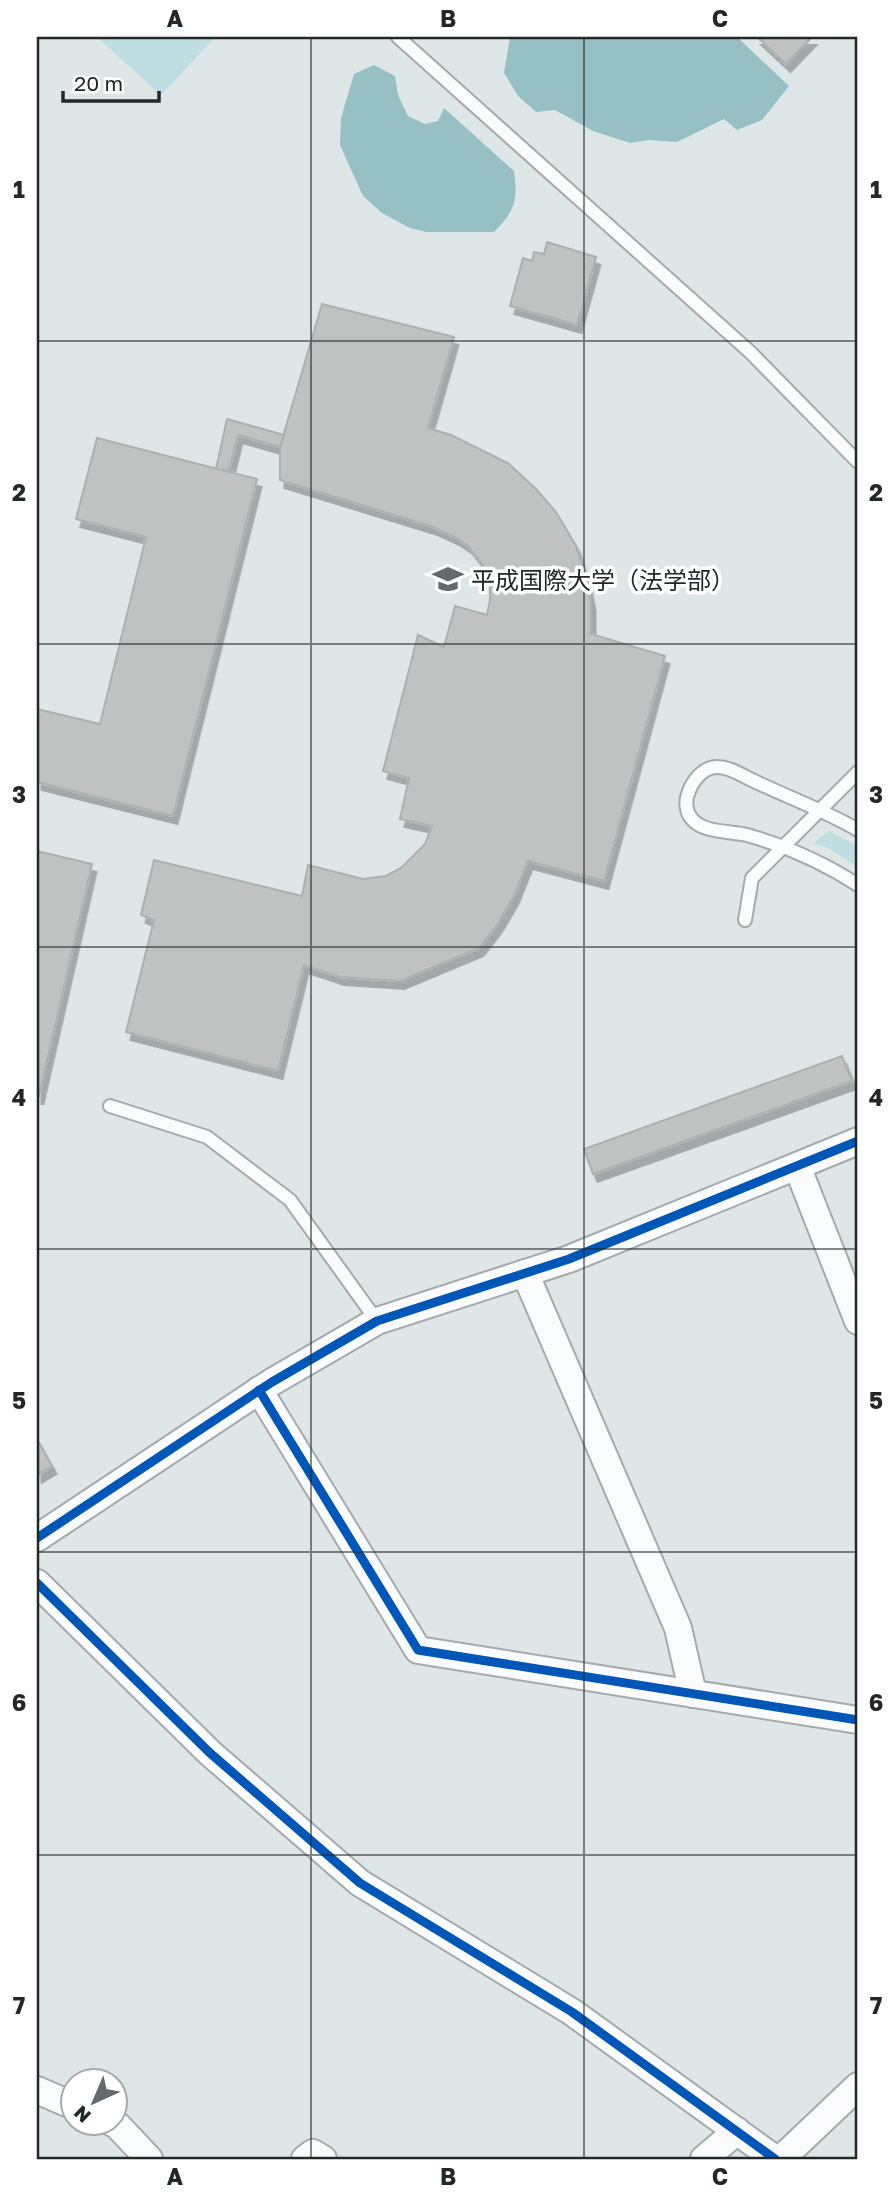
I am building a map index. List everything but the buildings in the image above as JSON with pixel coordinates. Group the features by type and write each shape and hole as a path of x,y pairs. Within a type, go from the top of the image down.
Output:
{"street":[{"path":"37,1538 259,1391 377,1321 569,1259 858,1141"},
{"path":"797,1167 858,1321"},
{"path":"525,1273 678,1628 693,1693"},
{"path":"259,1391 418,1650 858,1720"},
{"path":"37,1583 210,1753 360,1883 572,2012 775,2159"},
{"path":"781,2159 858,2085"},
{"path":"37,2090 60,2100"},
{"path":"704,2159 737,2131"},
{"path":"127,2136 149,2159"},
{"path":"305,2159 313,2153 323,2159"}],"lane":[{"path":"398,37 750,352 858,462"},
{"path":"858,830 731,770 716,767 704,771 695,780 687,795 687,811 693,821 705,827 746,835 783,847 816,860 858,885"},
{"path":"745,920 752,878 858,772"},
{"path":"110,1106 206,1137 290,1200 377,1321"}],"shaded area":[{"path":"97,37 215,37 161,95"},
{"path":"510,37 737,37 789,86 762,120 737,130 724,119 677,142 648,140 630,143 593,131 555,110 536,112 518,96 504,73"},
{"path":"374,65 395,76 398,95 408,116 425,124 438,121 444,108 514,171 516,190 513,205 507,218 494,232 426,232 410,228 382,213 363,196 340,145 341,118 354,74"},
{"path":"829,831 858,846 858,867 828,848 814,843"}],"cycle path":[{"path":"37,1538 272,1382 377,1321 569,1259 858,1141"},
{"path":"259,1390 418,1650 858,1720"},
{"path":"37,1583 210,1753 360,1883 572,2012 775,2159"}],"place":[{"name":"平成国際大学（法学部）","path":"448,579"}]}
